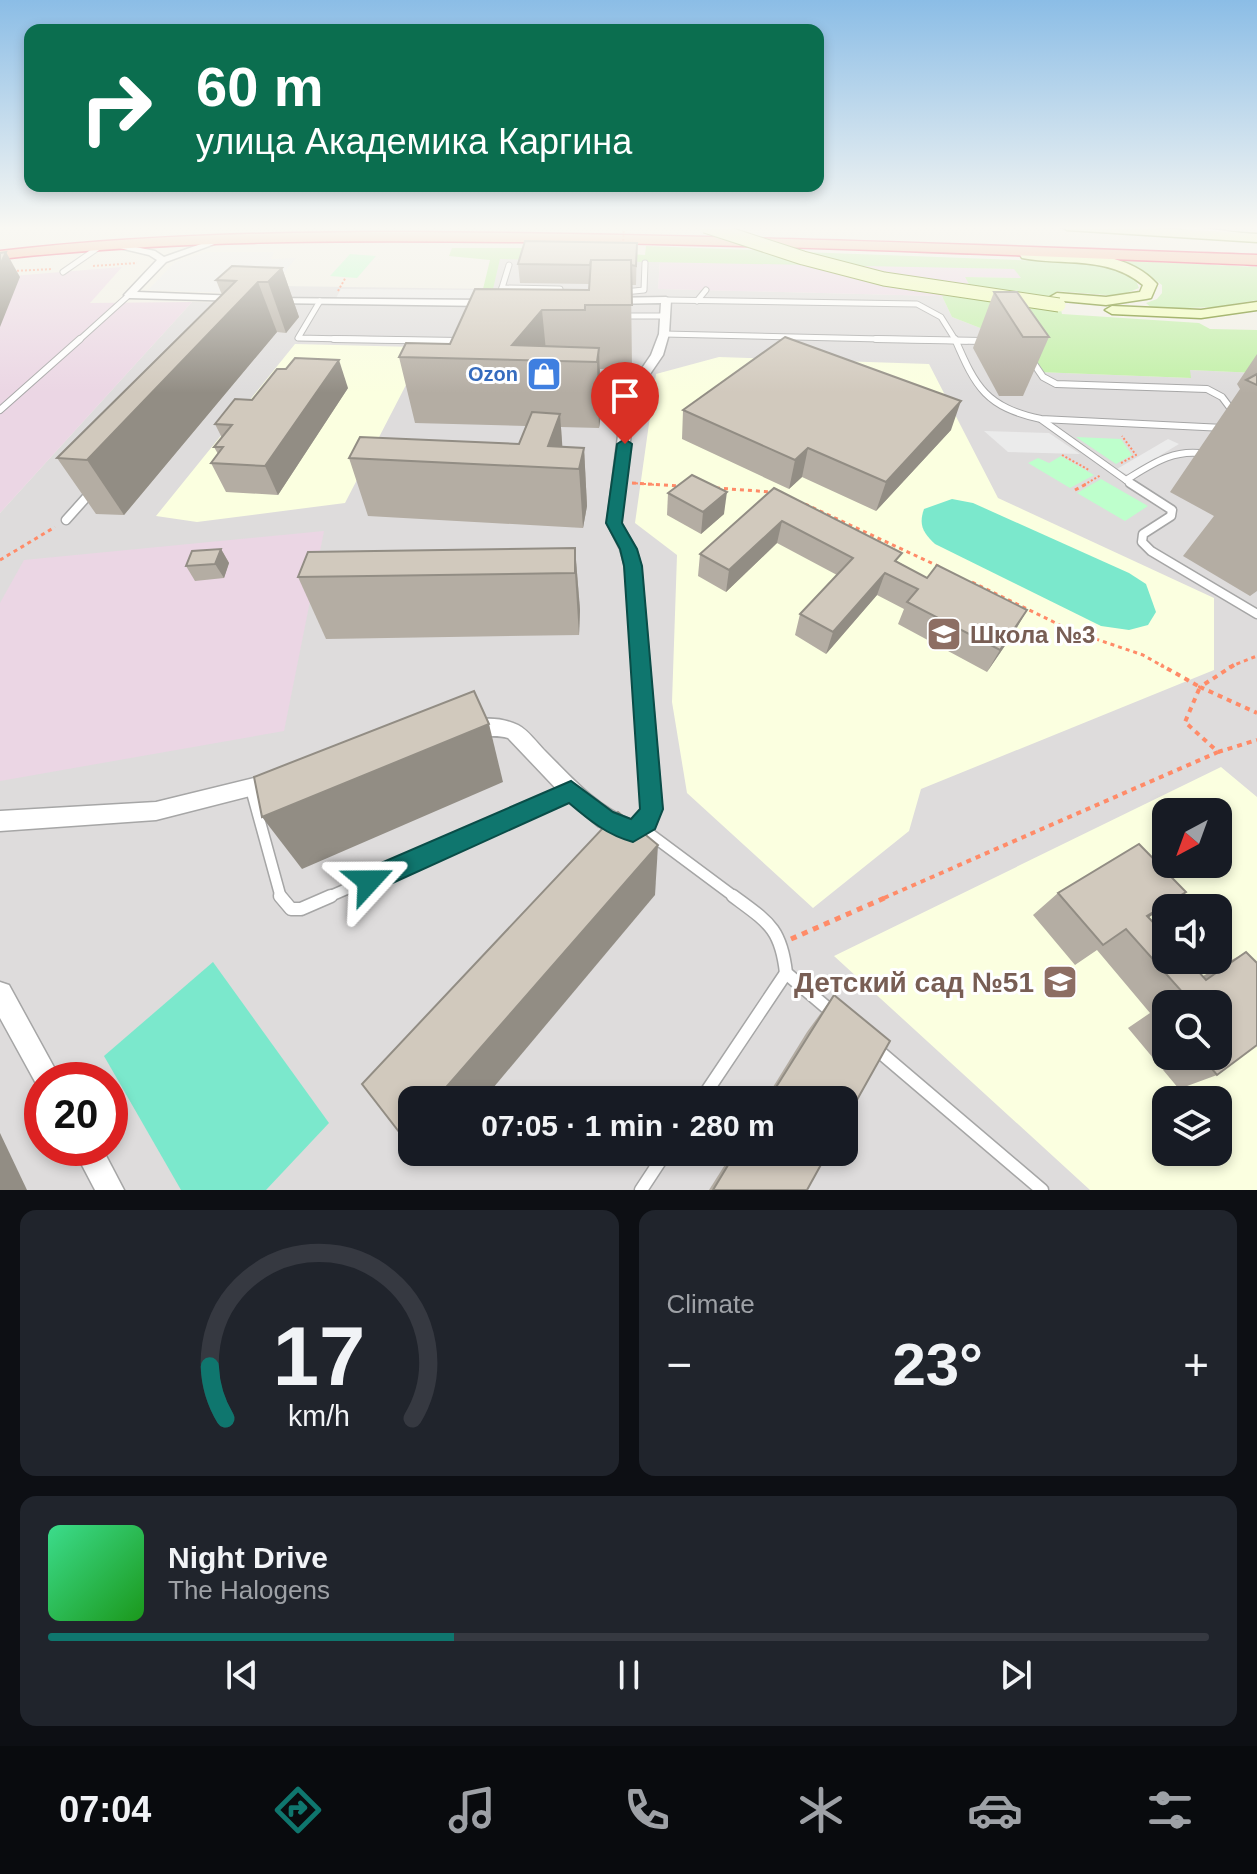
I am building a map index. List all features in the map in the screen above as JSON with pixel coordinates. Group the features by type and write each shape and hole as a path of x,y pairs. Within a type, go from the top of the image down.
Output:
{"main road":[{"path":"904,282 1171,314 1223,312 1257,306"},
{"path":"945,282 1058,301 1126,300 1146,295 1150,284 1148,282"}],"street":[{"path":"129,295 142,282"},
{"path":"129,295 320,301 589,302 621,292 666,308 664,334 657,355 629,396 614,523 633,566 652,809 641,827 633,831 605,819 571,791 514,732 483,725 454,733"},
{"path":"0,821 156,811 294,777"},
{"path":"0,994 38,1062"},
{"path":"97,1166 110,1190"}],"lane":[{"path":"498,300 504,282"},
{"path":"621,292 644,290 644,282"},
{"path":"501,290 562,290 557,295 501,290"},
{"path":"697,301 706,290"},
{"path":"0,410 129,295"},
{"path":"320,301 298,338 471,341"},
{"path":"609,316 697,301 917,304 931,307 940,313 981,392 1001,405 1041,419 1172,510 1171,516 1143,534 1141,538 1145,546 1257,614"},
{"path":"664,334 994,342"},
{"path":"1023,349 1050,383 1207,389 1222,397 1238,418"},
{"path":"1041,419 1231,428"},
{"path":"1126,480 1171,453 1188,451 1211,456"},
{"path":"66,520 98,485"},
{"path":"251,789 280,897 291,909 301,909 571,791"},
{"path":"641,827 765,920 783,943 786,973 710,1086"},
{"path":"786,973 847,1025"},
{"path":"859,1035 1042,1190"},
{"path":"641,1190 657,1166"}],"path":[{"path":"620,482 693,487"},
{"path":"708,488 780,492"},
{"path":"794,499 947,571"},
{"path":"0,560 66,520"},
{"path":"961,577 1072,631 1143,655 1200,687 1257,713"},
{"path":"1218,752 1185,722 1200,687 1224,669 1257,656"},
{"path":"783,943 1218,752 1257,740"}],"shaded area":[{"path":"0,282 109,282 90,303 192,302 0,513"},
{"path":"156,282 277,282 267,294 148,290"},
{"path":"494,282 659,282 658,289 942,296 952,317 1021,344 1038,372 1190,378 1189,370 1257,373 1257,1190 0,1190 0,513 192,302 265,303 278,286 492,289"},
{"path":"659,282 967,282 976,297 658,289"},
{"path":"341,289 494,290 491,299 336,298"},
{"path":"295,344 456,348 407,383 345,503 197,522 156,516"},
{"name":"Школа №3","path":"719,357 929,364 998,498 1214,598 1214,670 921,789 909,831 813,908 687,793 672,702 677,555 635,523 656,374"},
{"path":"984,431 1049,433 1080,454 1008,452"},
{"path":"1168,439 1179,444 1128,475 1117,469"},
{"path":"324,531 284,731 0,781 0,603 24,560"},
{"name":"Детский сад №51","path":"1221,767 1257,797 1257,1190 1090,1190 834,956 1152,801 1152,878 1232,878 1232,798 1158,798"}],"green space":[{"path":"485,282 495,282 493,289 483,289"},
{"path":"967,282 1136,282 1139,288 1119,296 1056,291 1062,314 1199,323 1210,329 1257,330 1257,373 1190,370 1191,378 1038,372 1021,344 952,317 942,296 976,297"},
{"path":"1157,282 1257,282 1257,300 1216,307 1153,309 1146,303 1157,299 1162,293 1162,285"},
{"path":"1076,437 1121,439 1132,455 1116,464"},
{"path":"1061,456 1094,475 1070,488 1028,463 1038,458 1049,463"},
{"path":"1101,479 1148,506 1125,521 1077,493"},
{"path":"952,499 973,503 1129,573 1146,584 1156,612 1148,625 1129,630 1101,626 935,544 923,529 924,509"},
{"path":"213,962 329,1123 266,1190 181,1190 128,1098 128,1062 107,1062 104,1056"}],"building":[{"path":"235,282 268,282 258,282 87,460 57,458"},
{"path":"590,282 631,282 632,305 585,305 585,310 542,310 512,345 599,348 597,362 399,357 406,343 450,344 475,289 589,290"},
{"path":"994,292 1017,292 1049,337 1023,337"},
{"path":"785,337 961,401 886,482 808,448 795,460 683,410"},
{"path":"295,358 339,360 265,466 211,463 223,447 214,447 232,425 215,424 235,399 252,400 277,369 286,369"},
{"path":"1257,374 1257,385 1246,380"},
{"path":"532,412 560,414 548,446 584,448 579,469 349,458 360,437 519,444"},
{"path":"692,475 727,492 703,512 668,493"},
{"path":"774,488 902,553 895,561 927,578 937,565 1027,610 1000,650 907,602 918,589 885,573 833,632 800,614 853,558 782,521 729,570 700,554"},
{"path":"575,548 575,573 298,577 308,552"},
{"path":"221,549 215,564 186,566 192,551"},
{"path":"474,691 489,724 262,817 254,777"},
{"path":"618,812 658,845 447,1086 398,1086 398,1131 362,1084"},
{"path":"1139,844 1152,857 1152,878 1172,878 1186,892 1152,894 1152,913 1147,916 1152,921 1152,958 1126,929 1103,945 1058,893"},
{"path":"1246,952 1257,963 1257,1045 1232,1064 1232,990 1181,990 1166,974 1201,974 1206,980 1215,974 1232,974 1232,962"},
{"path":"834,995 890,1041 858,1098 858,1086 777,1086"},
{"path":"728,1166 820,1166 807,1190 713,1190"}],"place":[{"name":"Ozon","path":"544,374"},
{"name":"Школа №3","path":"944,634"},
{"name":"Детский сад №51","path":"1060,982"}],"route":[{"path":"369,881 571,791 605,819 624,828 633,831 646,822 652,809 633,566 614,523 625,444"}]}
